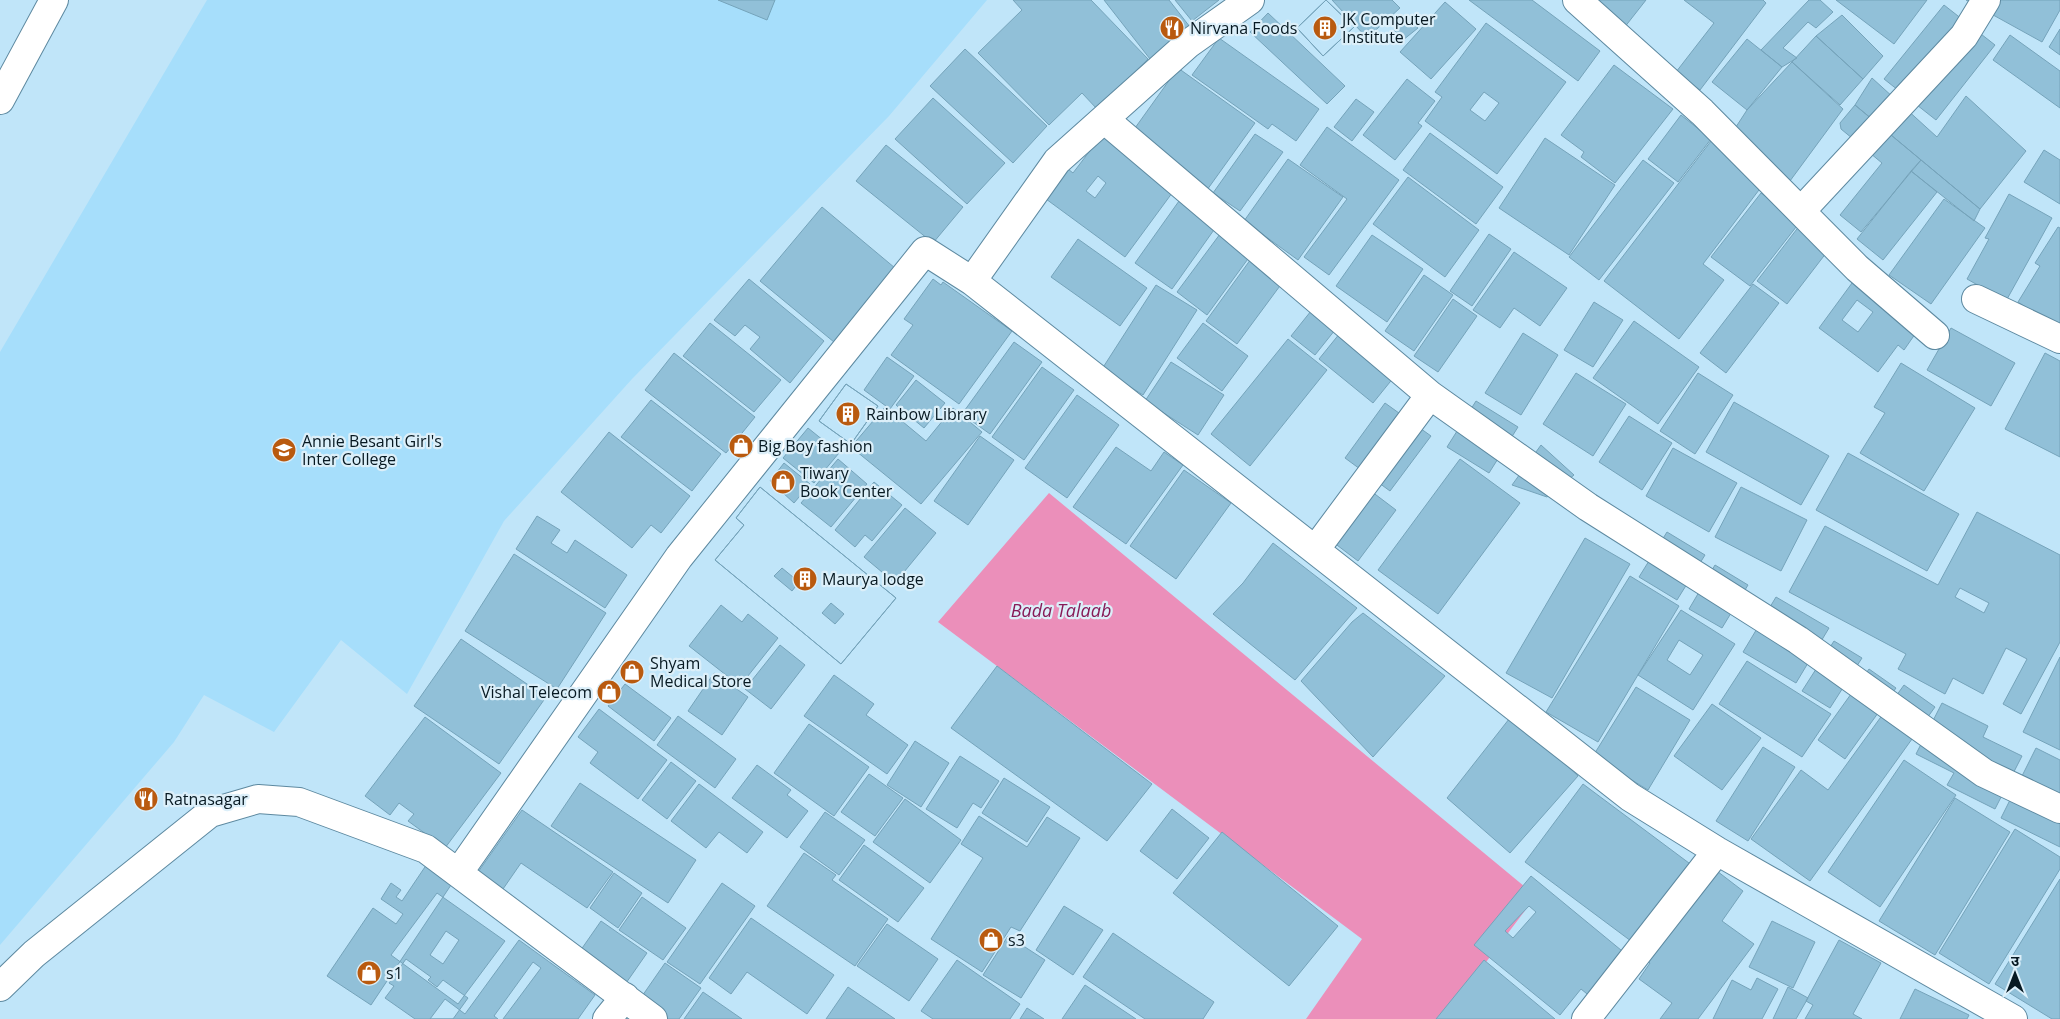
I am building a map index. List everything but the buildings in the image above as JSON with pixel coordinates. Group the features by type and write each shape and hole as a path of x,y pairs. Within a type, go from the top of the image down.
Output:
{"street":[{"path":"0,100 54,0"},
{"path":"972,282 1057,161 1188,44 1250,0"},
{"path":"1577,0 1702,112 1857,268 1935,335"},
{"path":"1801,211 1964,36 1986,0"},
{"path":"1104,119 1430,395 1588,507 1798,640 1984,773 2060,809"},
{"path":"460,872 679,557 925,251 972,282 1630,797 1717,851 2013,1019"},
{"path":"1976,299 2060,339"},
{"path":"1315,550 1430,395"},
{"path":"0,987 34,954 210,813 258,799 299,802 426,849 460,872 653,1019"},
{"path":"1586,1019 1717,851"},
{"path":"607,1019 625,997"}],"shaded area":[{"name":"Annie Besant Girl's Inter College","path":"207,0 987,0 889,116 632,379 504,521 407,694 341,640 274,732 204,695 174,742 0,945 0,352"}],"water":[{"name":"Bada Talaab","path":"1049,493 1536,896 1443,1019 1306,1019 1362,939 938,622"}],"place":[{"name":"Nirvana Foods","path":"1172,28"},
{"name":"JK Computer Institute","path":"1325,28"},
{"name":"Rainbow Library","path":"848,414"},
{"name":"Big Boy fashion","path":"741,446"},
{"name":"Annie Besant Girl's Inter College","path":"284,450"},
{"name":"Tiwary Book Center","path":"783,482"},
{"name":"Maurya lodge","path":"805,579"},
{"name":"Shyam Medical Store","path":"632,672"},
{"name":"Vishal Telecom","path":"609,692"},
{"name":"Ratnasagar","path":"146,799"},
{"name":"s3","path":"991,940"},
{"name":"s1","path":"369,973"}]}
